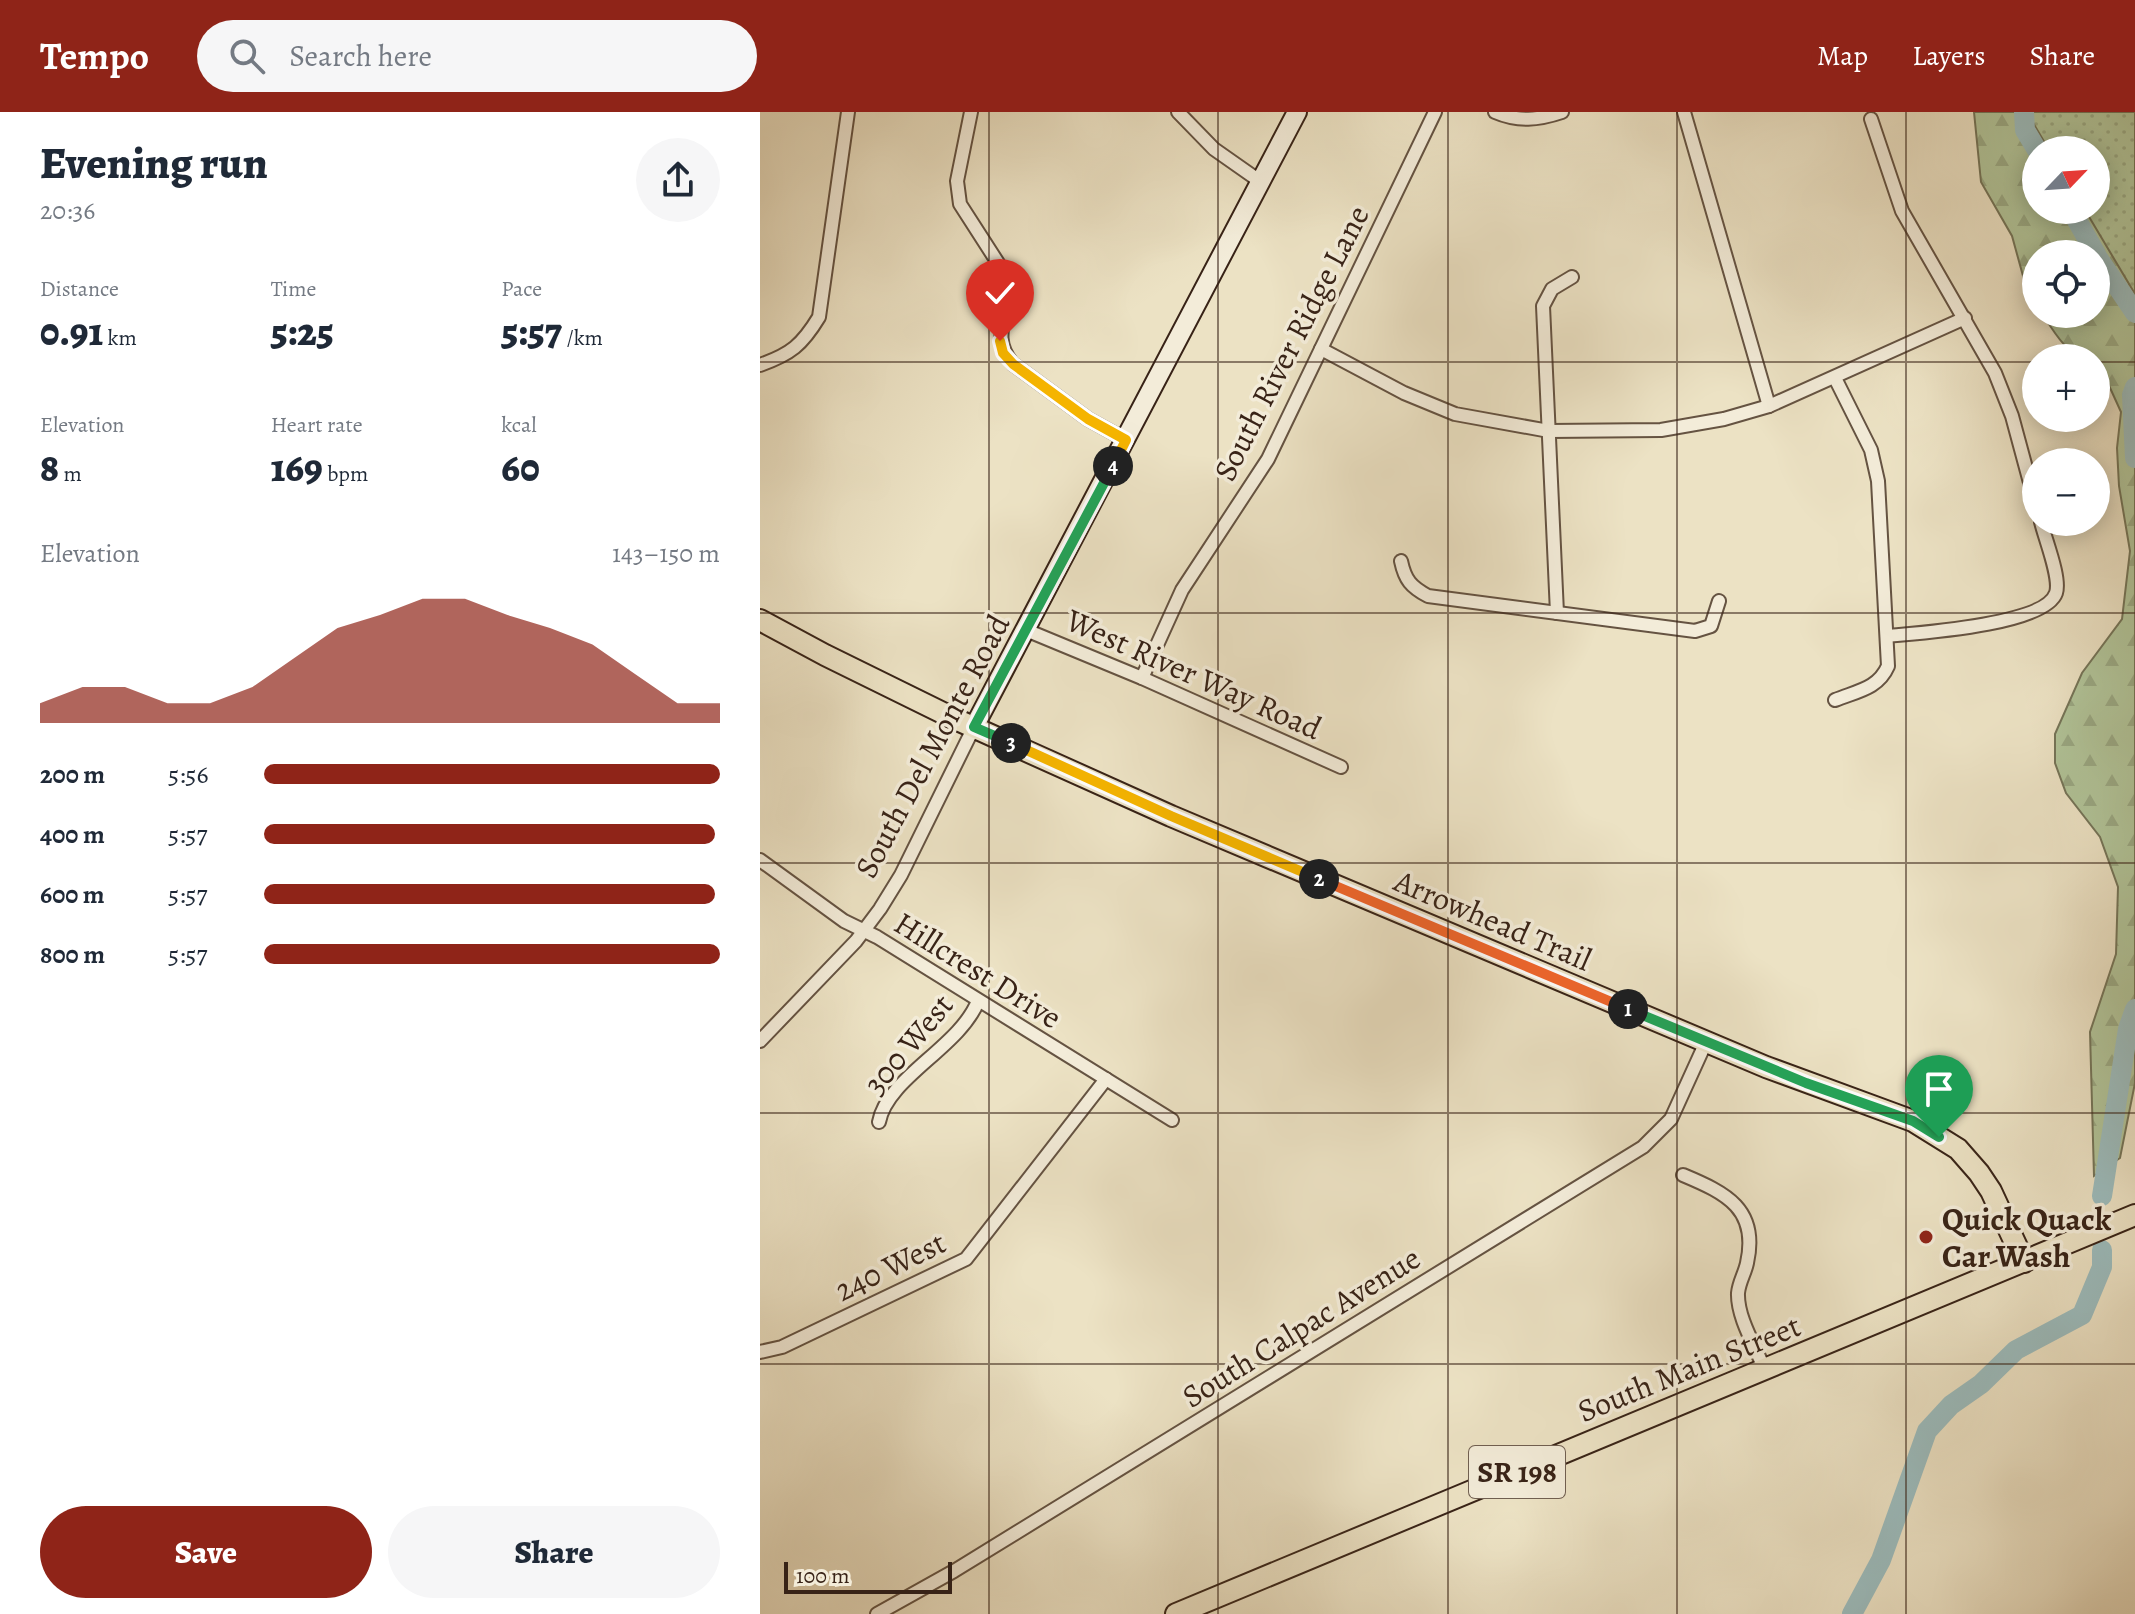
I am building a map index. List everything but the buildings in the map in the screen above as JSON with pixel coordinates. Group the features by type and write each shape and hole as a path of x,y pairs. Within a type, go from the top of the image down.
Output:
{"main road":[{"name":"Arrowhead Trail","path":"760,620 883,684 1171,816 1706,1042 1806,1083 1913,1121 1958,1149 1979,1173 1991,1191 2024,1262"},
{"name":"South Main Street","path":"1176,1614 2135,1215"}],"street":[{"path":"760,365 786,356 807,338 819,317 848,112"},
{"path":"971,112 957,181 960,204 1007,277 1010,291 1008,307 1000,329 1003,353 1061,400 1126,440"},
{"path":"1178,112 1214,149 1261,182"},
{"name":"South Del Monte Road","path":"760,1041 863,932 901,875 974,727 1297,112"},
{"name":"South River Ridge Lane","path":"1142,678 1182,590 1268,459 1435,112"},
{"path":"1495,112 1522,119 1544,118 1562,112"},
{"path":"1684,112 1769,406"},
{"path":"1871,119 1902,211 1986,354 2003,391 2022,457"},
{"path":"1557,613 1543,306 1552,289 1572,277"},
{"path":"1321,349 1404,393 1455,414 1549,431 1661,430 1724,419 1769,406 1965,318"},
{"path":"1835,378 1871,450 1878,481 1888,666 1883,678 1872,686 1835,700"},
{"path":"1887,636 1986,625 2043,608 2055,597 2058,585 2045,536"},
{"path":"1401,561 1404,576 1413,588 1428,596 1695,631 1711,626 1719,601"},
{"name":"West River Way Road","path":"1026,630 1341,767"},
{"name":"Hillcrest Drive","path":"760,860 844,921 877,937 1172,1120"},
{"name":"300 West","path":"879,1122 888,1100 965,1024 978,1001"},
{"name":"South Calpac Avenue","path":"877,1614 942,1579 1643,1147 1663,1129 1677,1109 1706,1042"},
{"name":"240 West","path":"760,1352 782,1347 966,1259 1106,1079"},
{"path":"1683,1175 1730,1198 1750,1231 1747,1266 1740,1280 1739,1304 1764,1368"}],"green space":[{"path":"1974,112 2135,112 2135,1083 2120,1158 2094,1176 2090,1032 2116,954 2118,887 2100,837 2066,793 2055,763 2055,734 2082,673 2122,619 2130,551 2119,486 2117,448 2121,412 2110,388 2110,344 2064,344 2051,328 2110,328 2110,240 2022,240 2022,272 2012,236 1981,182"},
{"path":"2033,112 2135,112 2135,294 2110,252 2110,240 2103,240 2093,224 2110,224 2110,136 2041,136 2032,121"}],"waterway":[{"path":"2024,112 2025,130 2029,136"},
{"path":"2079,224 2088,240"},
{"path":"2110,276 2135,313"},
{"path":"2135,387 2132,395 2135,458"},
{"path":"2102,1196 2128,1029 2135,1009"},
{"path":"1852,1614 1881,1560 1927,1431 1951,1405 1981,1384 2016,1350 2082,1315 2102,1267 2102,1250"}],"place":[{"name":"Quick Quack Car Wash","path":"1926,1237"}],"route":[{"path":"1000,341 1003,353 1013,364 1088,419 1126,440 974,727 1388,909 1806,1083 1913,1121 1939,1137"}]}
